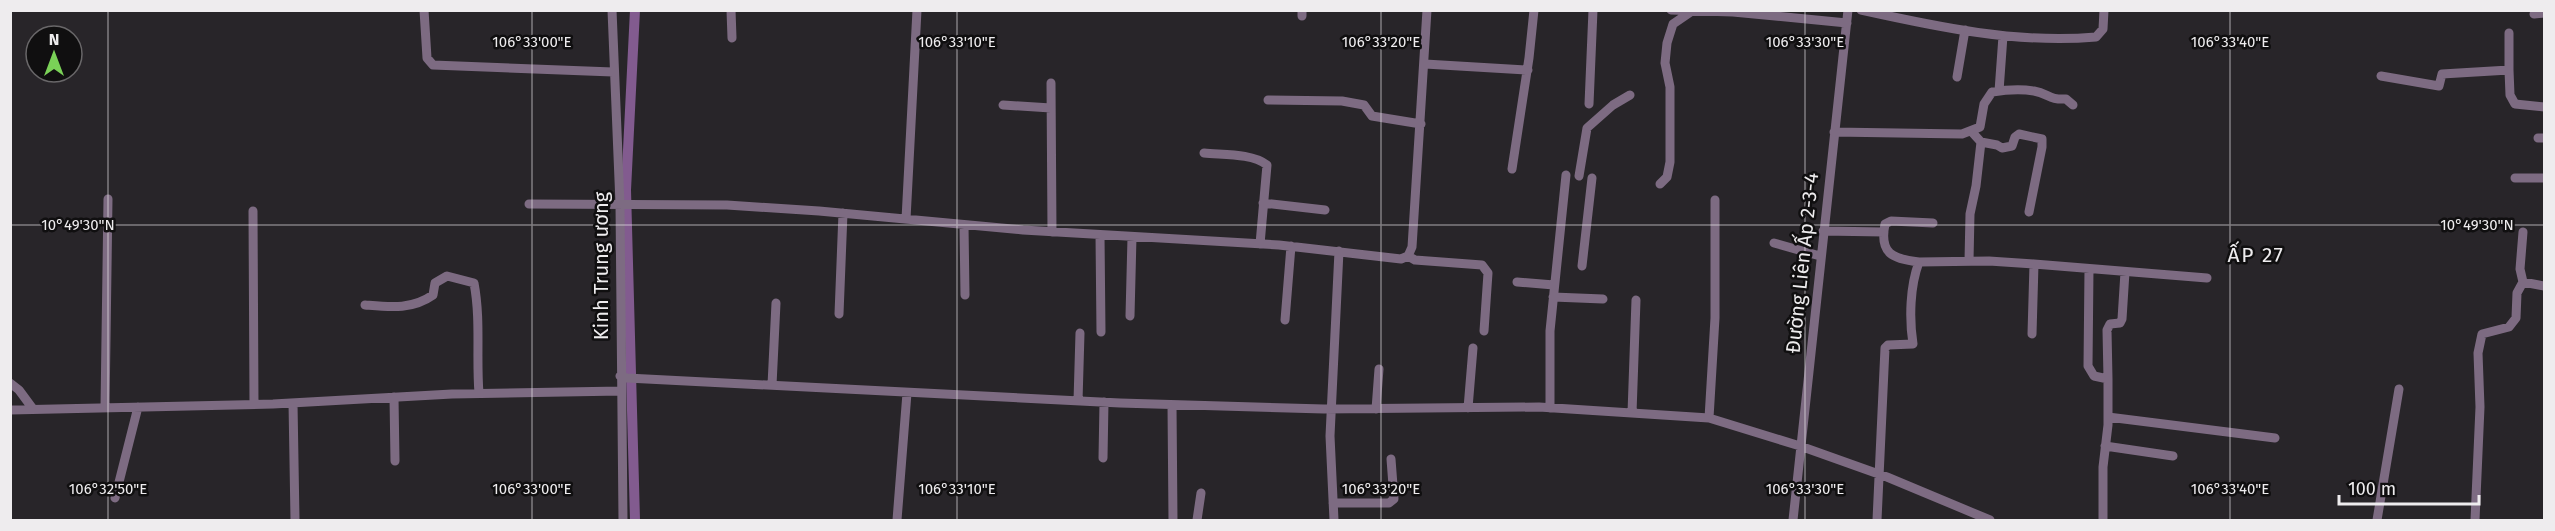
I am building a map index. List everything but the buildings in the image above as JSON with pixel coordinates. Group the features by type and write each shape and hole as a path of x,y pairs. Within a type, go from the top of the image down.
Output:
{"street":[{"path":"424,10 427,58 433,64 613,72"},
{"name":"Kinh Trung ương","path":"612,10 613,72 623,204 627,378 621,390 623,520"},
{"path":"731,10 732,38"},
{"path":"906,219 917,10"},
{"path":"529,204 727,205 1052,232 1291,246 1401,259 1408,256 1412,247 1427,10"},
{"path":"1512,169 1534,10"},
{"path":"1589,104 1593,10"},
{"path":"1671,10 1753,12 1847,23"},
{"name":"Đường Liên Ấp 2-3-4","path":"1793,520 1848,10"},
{"path":"1861,10 2003,36 2068,39 2096,37 2103,29 2104,10"},
{"path":"1659,184 1666,177 1670,162 1670,87 1665,63 1667,43 1673,24 1692,11"},
{"path":"1957,77 1965,30"},
{"path":"2509,33 2510,95 2515,104 2544,106"},
{"path":"1999,91 2003,36"},
{"path":"1425,64 1527,70"},
{"path":"2380,76 2439,86 2442,74 2509,70"},
{"path":"1051,83 1052,232"},
{"path":"1834,132 1962,134 1980,127 1984,104 1992,92 1999,91 2034,92 2053,100 2066,99 2073,105"},
{"path":"1579,176 1587,128 1613,105 1630,95"},
{"path":"1268,100 1342,101 1365,105 1371,116 1421,124"},
{"path":"1003,105 1051,108"},
{"path":"1971,131 1981,142 2005,148 2012,146 2015,137 2019,134 2042,139 2029,212"},
{"path":"1969,261 1970,214 1981,142"},
{"path":"1204,153 1262,161 1267,165 1260,244"},
{"path":"1550,408 1552,297 1566,175"},
{"path":"1582,266 1592,178"},
{"path":"2516,178 2544,178"},
{"path":"105,408 108,199"},
{"path":"1710,418 1715,318 1715,200"},
{"path":"1263,203 1325,210"},
{"path":"253,211 254,404"},
{"path":"839,314 843,213"},
{"path":"1933,224 1889,221 1885,224 1885,246 1889,253 1905,260 1919,262 1969,261 2034,264 2207,278"},
{"path":"964,225 965,295"},
{"path":"1823,231 1884,232"},
{"path":"2475,520 2480,407 2478,353 2482,334 2509,327 2516,318 2517,293 2523,282 2520,268 2523,232"},
{"path":"1100,235 1101,332"},
{"path":"1130,316 1132,237"},
{"path":"1774,243 1820,256"},
{"path":"1285,320 1291,246"},
{"path":"1334,520 1330,436 1340,251"},
{"path":"1408,256 1415,260 1482,265 1488,273 1484,331"},
{"path":"1877,520 1885,348 1888,345 1912,344 1914,276 1919,262"},
{"path":"2032,334 2034,264"},
{"path":"2089,269 2088,366 2094,376 2108,379"},
{"path":"2103,520 2108,417 2107,330 2110,324 2122,321 2125,272"},
{"path":"365,305 392,307 422,303 433,295 435,283 447,276 474,283 478,326 479,393"},
{"path":"1516,282 1554,285"},
{"path":"2523,282 2544,285"},
{"path":"1552,297 1603,299"},
{"path":"1632,413 1636,300"},
{"path":"772,385 776,303"},
{"path":"1078,401 1080,333"},
{"path":"1468,408 1473,348"},
{"path":"1376,409 1379,369"},
{"path":"627,378 1172,405 1332,409 1550,408 1710,418 1879,474 1967,516 1990,520"},
{"path":"10,383 19,390 33,409"},
{"path":"2377,520 2399,389"},
{"path":"10,410 292,403 479,393 621,390"},
{"path":"897,520 907,393"},
{"path":"394,397 395,461"},
{"path":"1103,458 1104,402"},
{"path":"292,403 295,520"},
{"path":"1172,405 1173,520"},
{"path":"114,498 138,407"},
{"path":"2108,417 2274,438"},
{"path":"2105,446 2173,456"},
{"path":"1334,503 1389,502 1394,499 1391,459"},
{"path":"1197,520 1201,493"}],"waterway":[{"path":"635,10 626,190 635,520"}],"district":[{"name":"ẤP 27","path":"2256,255"}]}
